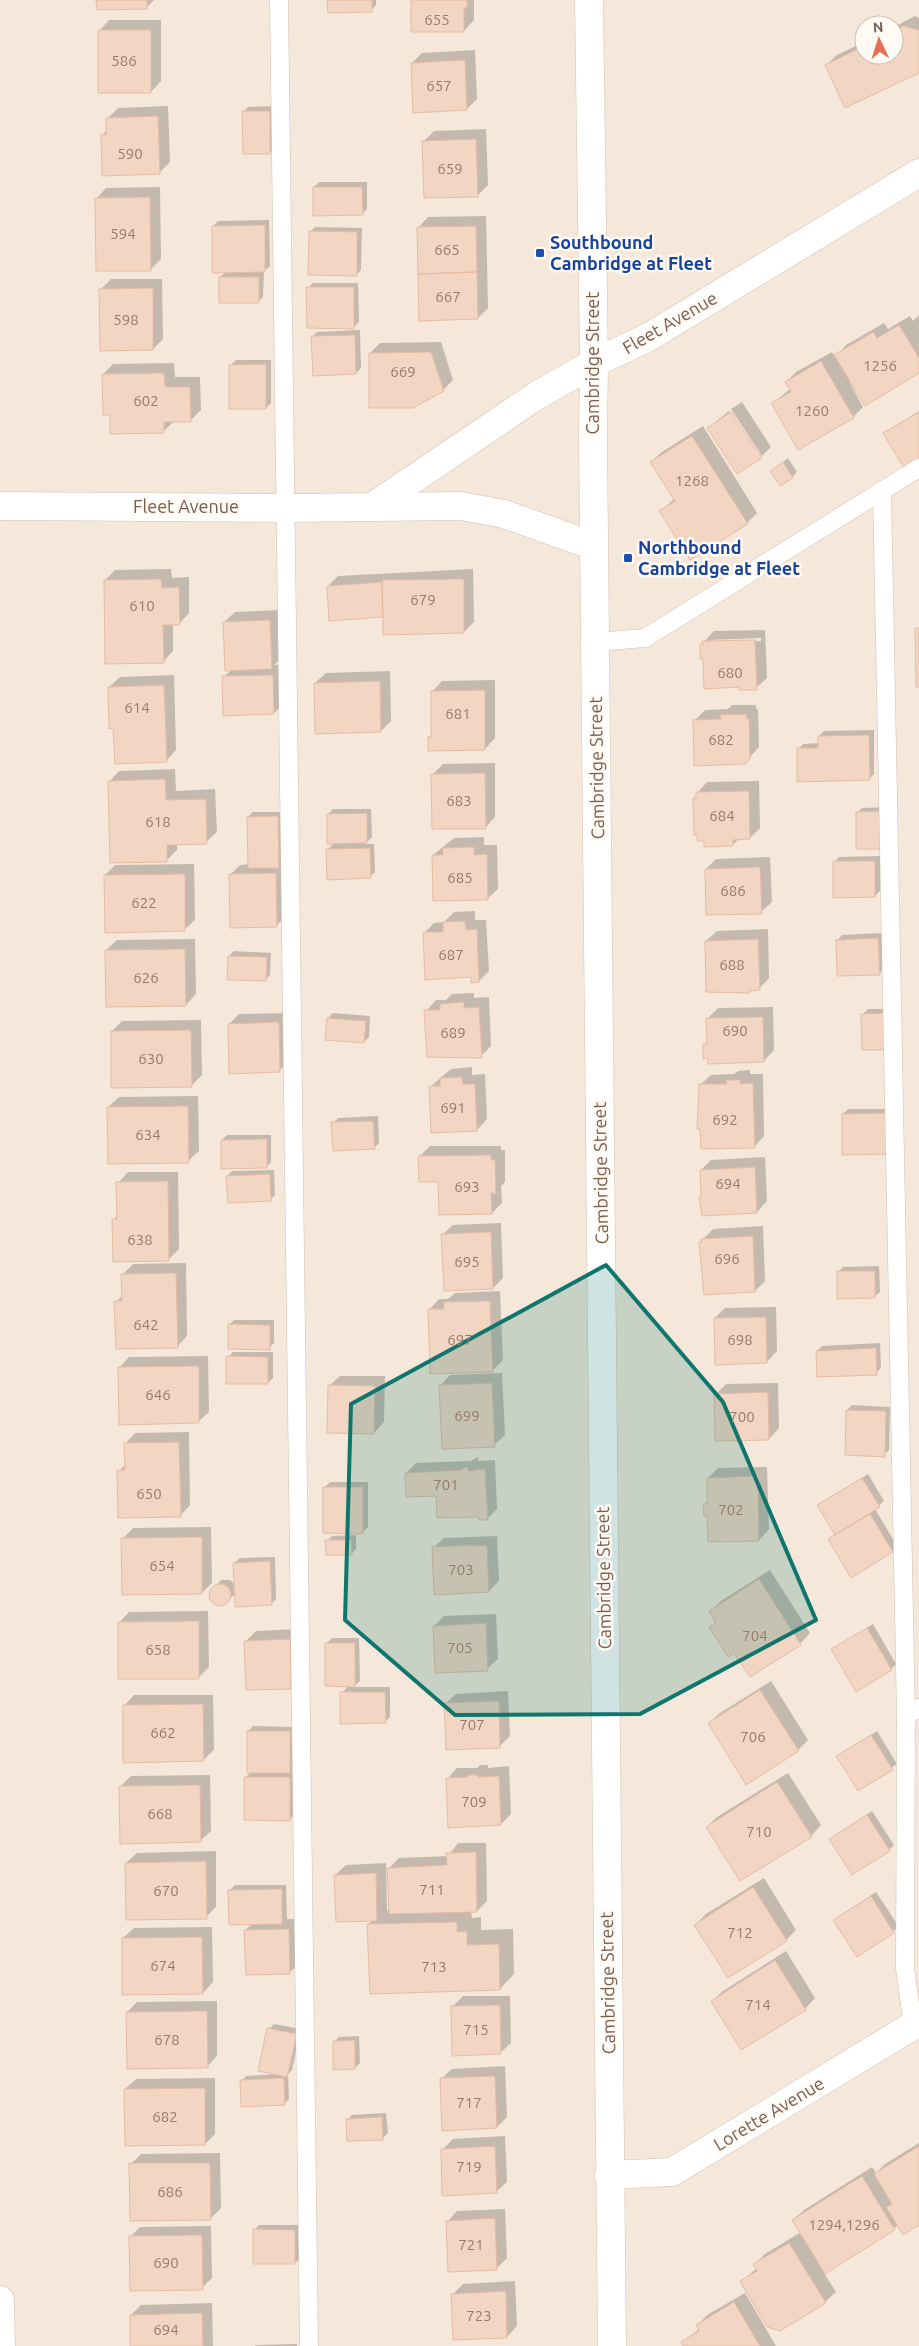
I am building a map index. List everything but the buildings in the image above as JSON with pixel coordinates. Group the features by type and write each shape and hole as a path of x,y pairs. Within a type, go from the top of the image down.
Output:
{"street":[{"name":"Cambridge Street","path":"589,0 612,2346"},
{"name":"Fleet Avenue","path":"372,508 536,396 594,363 649,338 919,173"},
{"name":"Fleet Avenue","path":"0,506 287,508 461,506 504,514 594,546"},
{"name":"Lorette Avenue","path":"609,2175 672,2172 916,2024"},
{"path":"0,2300 1,2346"}],"lane":[{"path":"279,0 287,508 309,2346"},
{"path":"596,642 645,638 919,468"},
{"path":"882,490 912,1712 905,1968 916,2024"}],"highlighted area":[{"path":"606,1265 723,1402 816,1620 640,1714 455,1715 345,1620 351,1404"}],"shaded area":[{"path":"0,0 919,0 919,2346 0,2346"}],"place":[{"name":"Southbound Cambridge at Fleet","path":"540,253"},
{"name":"Northbound Cambridge at Fleet","path":"628,558"}]}
